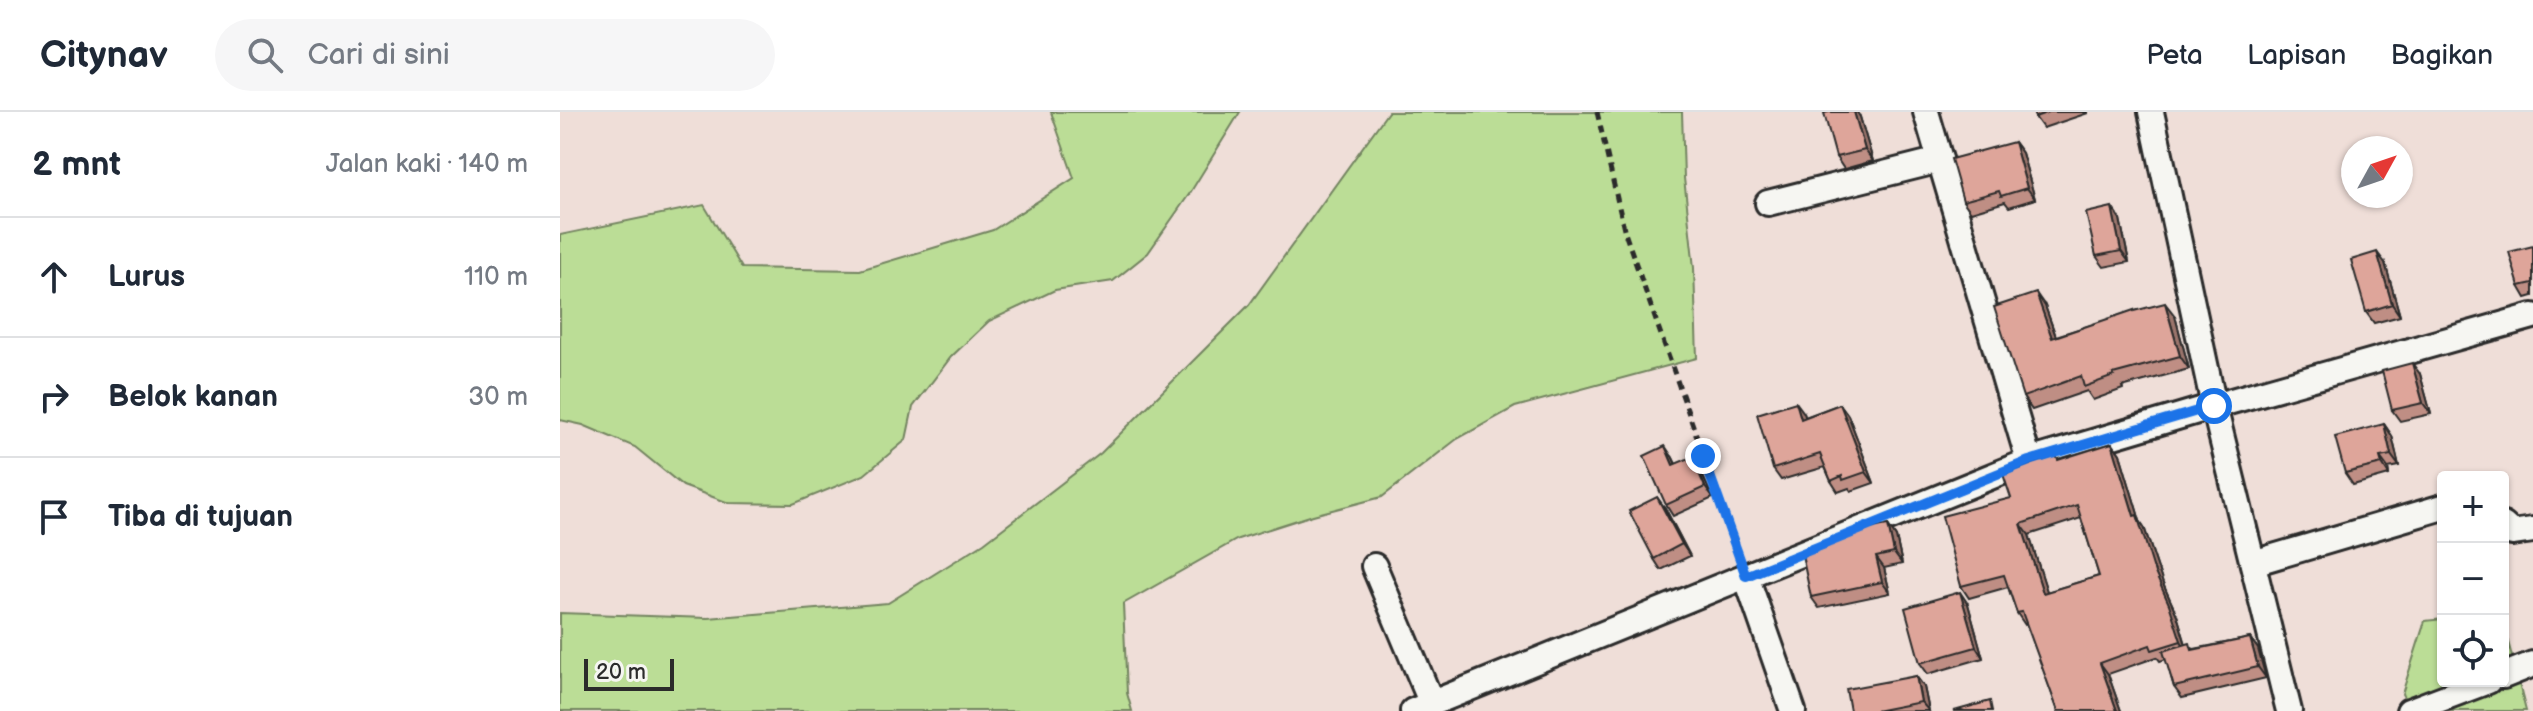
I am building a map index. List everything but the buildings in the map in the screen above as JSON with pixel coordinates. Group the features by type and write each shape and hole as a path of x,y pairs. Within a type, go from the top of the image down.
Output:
{"street":[{"path":"1926,112 2029,461"},
{"path":"2151,112 2214,406 2289,711"},
{"path":"1768,203 1940,160"},
{"path":"1374,566 1422,707 2029,461 2533,316"},
{"path":"2253,563 2437,509"},
{"path":"2509,530 2512,533 2533,530"},
{"path":"1746,576 1793,711"},
{"path":"2509,674 2533,664"},
{"path":"2409,711 2472,687"}],"path":[{"path":"1597,112 1625,233 1746,576"}],"green space":[{"path":"1051,112 1240,112 1148,253 1113,281 1055,290 989,321 951,357 913,407 906,440 864,475 793,504 729,503 683,486 635,447 583,425 560,420 560,235 704,205 742,268 860,270 993,230 1074,178"},
{"path":"1388,112 1682,112 1684,178 1694,268 1697,358 1515,407 1457,439 1382,497 1238,539 1123,604 1127,693 1132,711 560,711 560,613 708,618 888,603 984,543 1101,453 1249,305"},
{"path":"2437,620 2437,687 2509,687 2509,645 2526,711 2412,711 2402,694 2425,621"}],"route":[{"path":"1703,456 1746,576 2029,461 2214,406"}]}
